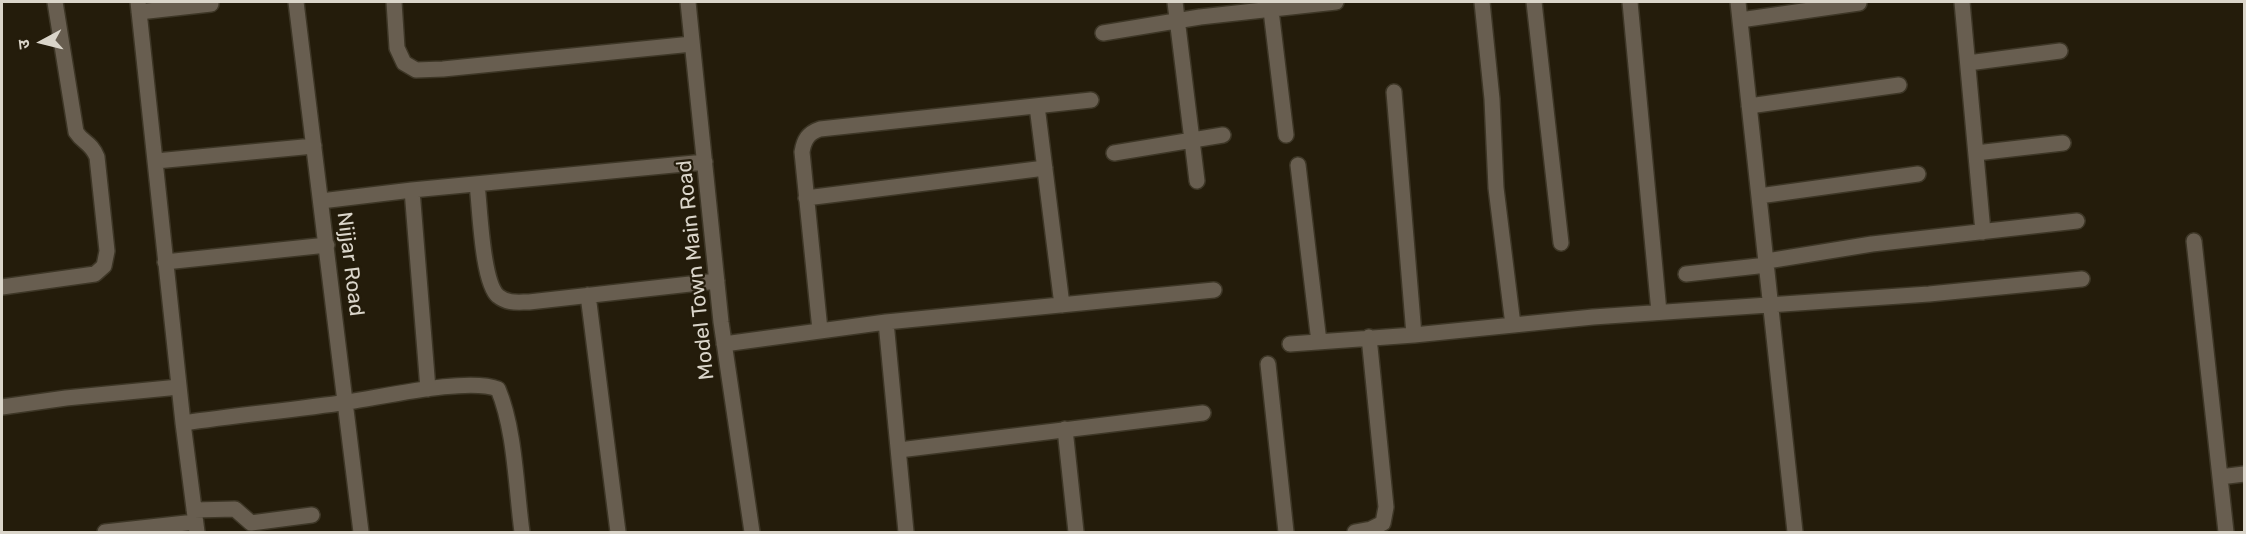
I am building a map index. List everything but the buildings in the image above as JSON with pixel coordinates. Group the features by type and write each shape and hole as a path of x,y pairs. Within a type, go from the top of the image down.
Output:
{"street":[{"path":"2,287 95,274 104,266 107,251 97,157 93,146 79,137 76,132 55,2"},
{"name":"Nijjar Road","path":"296,2 347,403 361,532"},
{"path":"394,2 397,48 404,63 417,70 692,44"},
{"name":"Model Town Main Road","path":"688,2 724,344 752,532"},
{"path":"1175,2 1197,182"},
{"path":"1103,33 1271,5 1336,2"},
{"path":"1482,2 1492,99 1496,188 1513,325"},
{"path":"1534,2 1561,243"},
{"path":"1629,2 1659,312"},
{"path":"1738,2 1795,532"},
{"path":"1962,2 1983,232"},
{"path":"1740,20 1859,3"},
{"path":"195,521 139,7 211,4"},
{"path":"1271,5 1286,135"},
{"path":"1968,63 2060,51"},
{"path":"1749,105 1899,85"},
{"path":"1394,92 1413,335"},
{"path":"820,330 802,152 803,143 812,132 831,128 1091,100"},
{"path":"1037,106 1062,305"},
{"path":"1114,153 1223,135"},
{"path":"1976,153 2063,144"},
{"path":"156,161 314,146"},
{"path":"321,201 705,162"},
{"path":"1298,165 1319,342"},
{"path":"806,198 1045,168"},
{"path":"1759,196 1918,174"},
{"path":"477,184 486,271 490,286 496,295 510,302 588,296 717,281"},
{"path":"412,190 428,389"},
{"path":"1686,274 1767,263 1872,244 2077,221"},
{"path":"2194,241 2226,532"},
{"path":"165,261 327,245"},
{"path":"1290,344 1659,312 1929,294 2082,279"},
{"path":"724,344 886,322 1214,290"},
{"path":"588,296 618,532"},
{"path":"886,322 906,532"},
{"path":"1355,532 1371,529 1383,523 1386,507 1369,338"},
{"path":"1268,364 1286,532"},
{"path":"183,423 347,403 428,389 487,384 498,389 508,421 522,532"},
{"path":"2,407 179,387"},
{"path":"899,450 1203,413"},
{"path":"1065,429 1076,532"},
{"path":"2220,477 2244,474"},
{"path":"105,532 195,521 235,509 251,523 312,515"}]}
